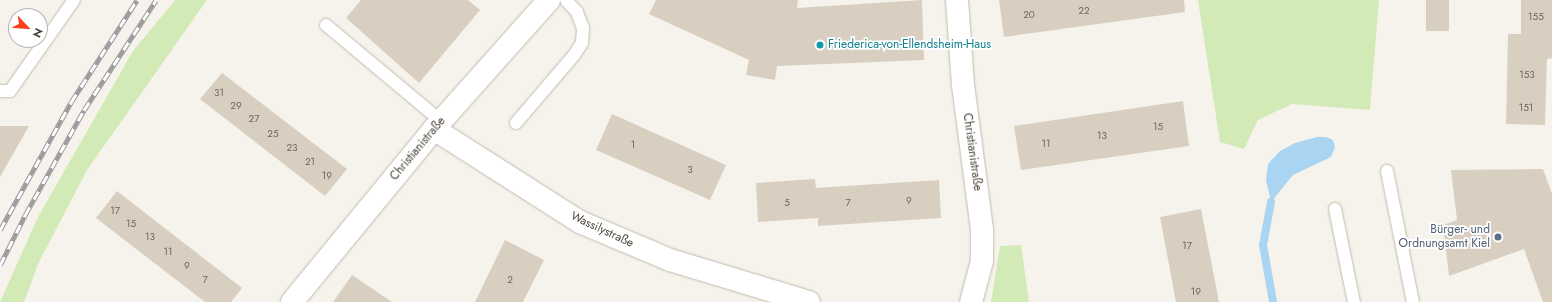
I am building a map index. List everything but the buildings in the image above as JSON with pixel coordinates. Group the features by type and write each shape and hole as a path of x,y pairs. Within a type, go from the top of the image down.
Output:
{"street":[{"name":"Christianistraße","path":"292,302 438,125 549,0"},
{"name":"Christianistraße","path":"957,0 964,85 982,230 982,261 971,302"},
{"name":"Wassilystraße","path":"438,125 580,222 670,260 762,295 809,302"}],"lane":[{"path":"0,91 10,91 74,0"},
{"path":"516,123 574,55 582,43 583,28 577,12 566,0"},
{"path":"326,25 438,125"},
{"path":"1387,171 1413,302"},
{"path":"1334,209 1354,302"}],"green space":[{"path":"175,0 207,0 87,170 38,264 24,302 0,302 38,217 133,51"},
{"path":"1198,0 1379,0 1370,110 1292,104 1258,120 1244,149 1220,142"},
{"path":"1021,245 1029,302 991,302 1000,246"}],"water":[{"path":"1317,137 1326,137 1333,140 1335,147 1331,157 1293,175 1271,202 1266,180 1268,164 1280,151 1295,143"}],"waterway":[{"path":"1271,202 1263,245 1273,302"}],"railway":[{"path":"0,230 71,102 137,0"},
{"path":"0,265 25,215 84,110 156,0"}],"place":[{"name":"Friederica-von-Ellendsheim-Haus","path":"820,45"},
{"name":"Bürger- und Ordnungsamt Kiel","path":"1498,237"}]}
